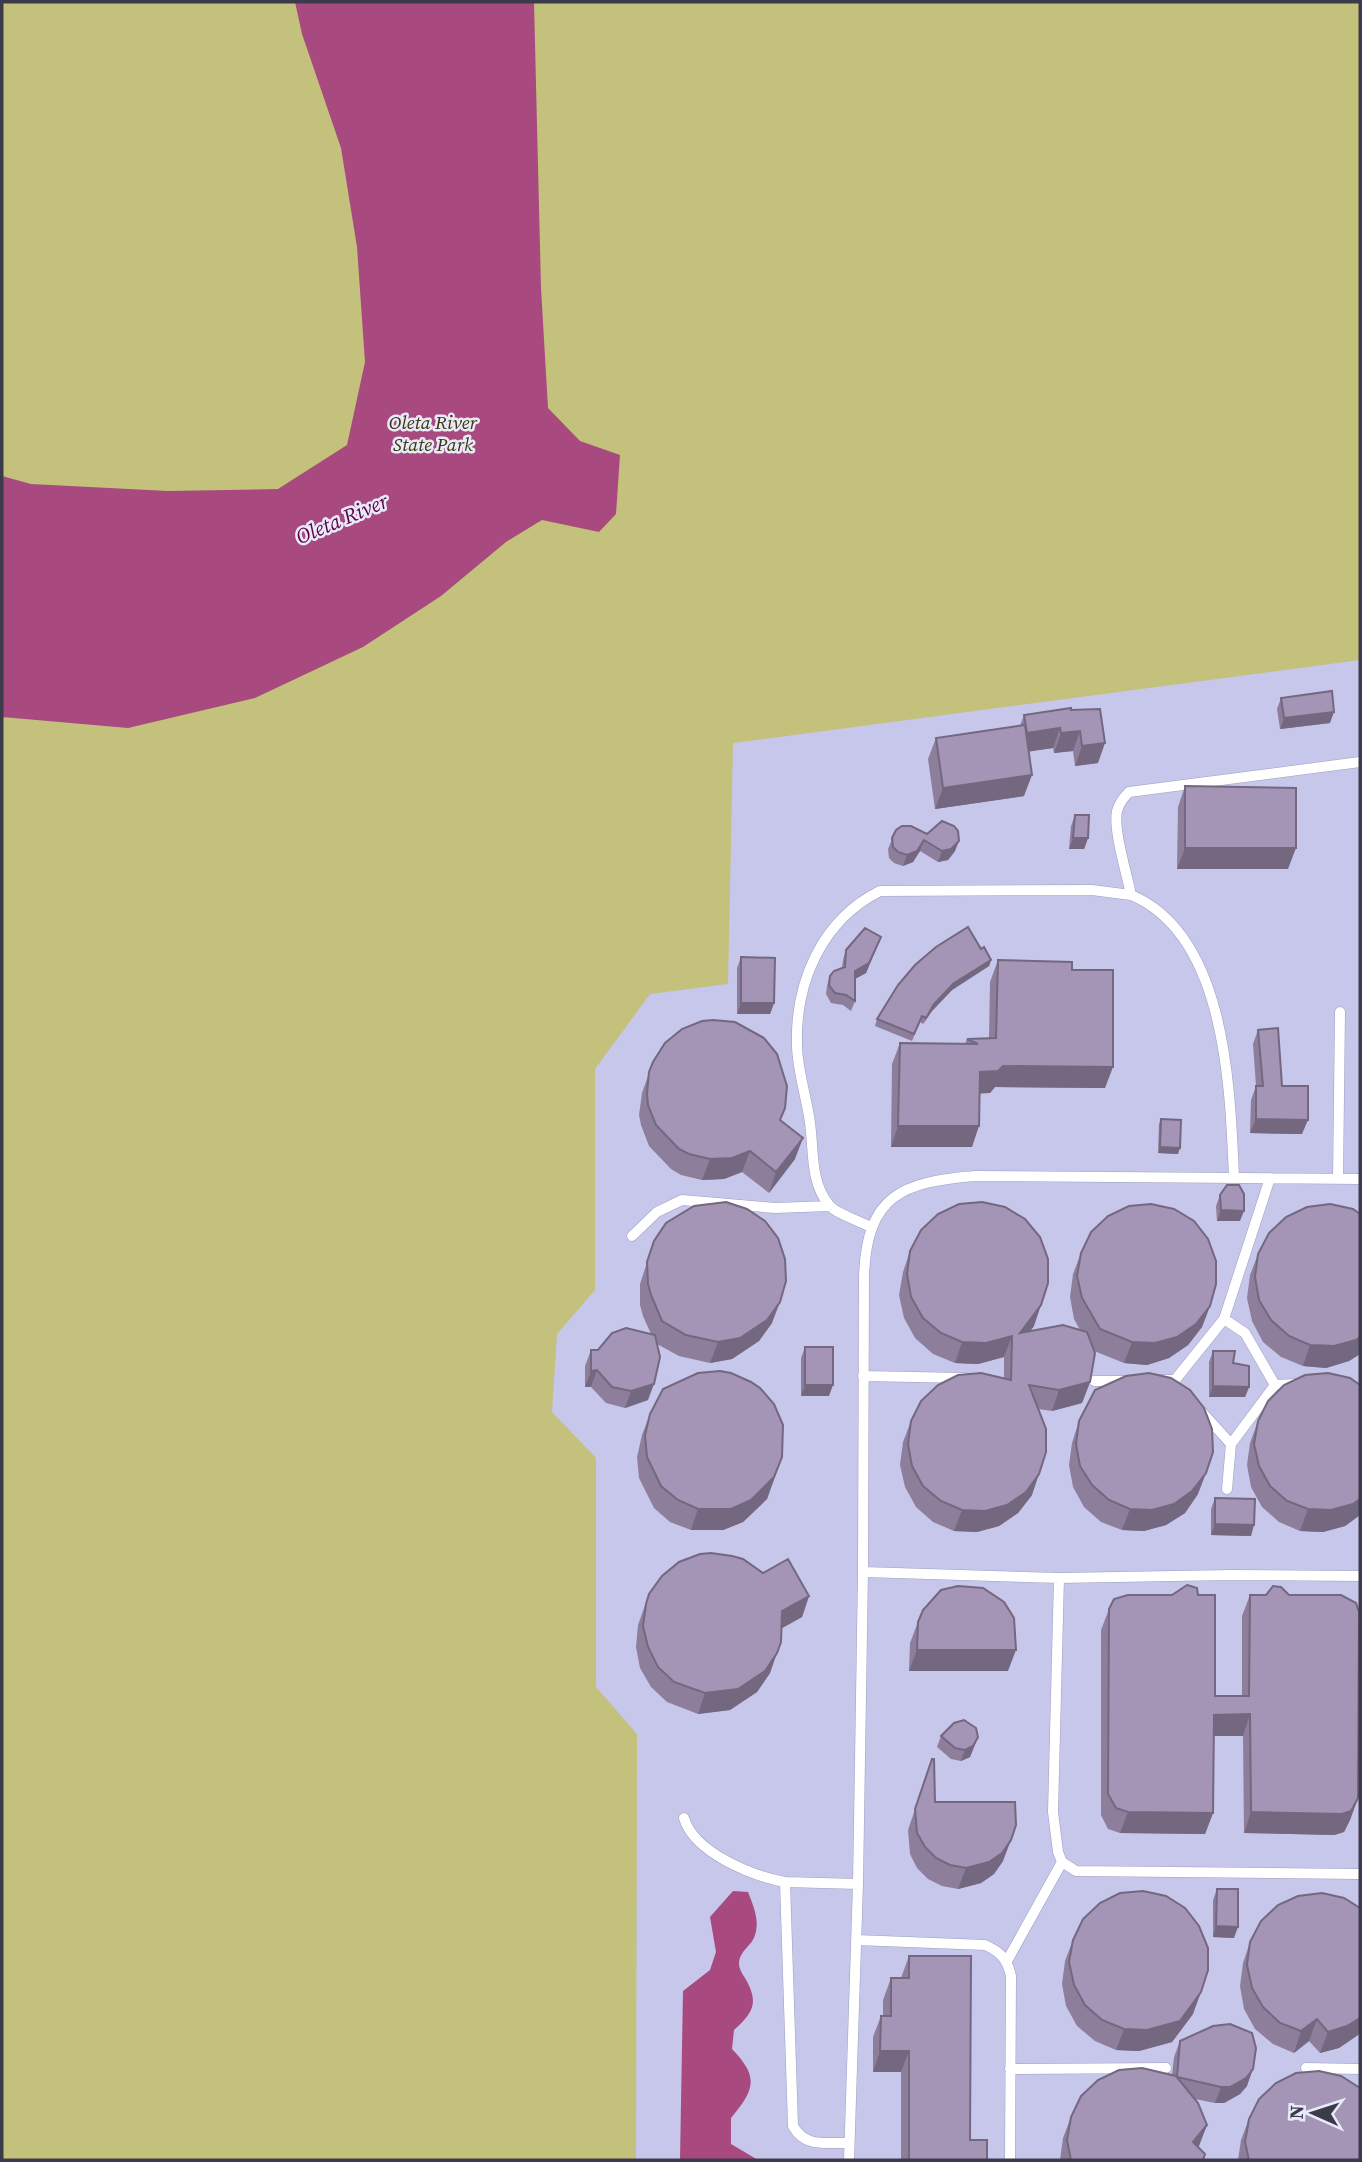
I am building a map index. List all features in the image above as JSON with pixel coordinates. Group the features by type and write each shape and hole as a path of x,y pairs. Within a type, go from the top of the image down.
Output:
{"lane":[{"path":"1131,895 1116,823 1121,800 1129,792 1360,762"},
{"path":"829,1206 814,1175 812,1136 796,1047 799,998 805,974 827,937 846,913 862,900 880,891 1092,890 1131,895 1149,902 1178,932 1210,995 1226,1056 1234,1177"},
{"path":"1339,1179 1340,1012"},
{"path":"849,2160 858,1884 864,1251 871,1227 888,1202 913,1185 938,1179 975,1176 1360,1179"},
{"path":"1148,1380 1178,1384 1224,1319 1270,1178"},
{"path":"632,1236 657,1212 682,1200 775,1208 829,1206 871,1227"},
{"path":"1224,1319 1245,1333 1275,1385"},
{"path":"863,1376 980,1378"},
{"path":"1094,1381 1134,1381"},
{"path":"1227,1489 1231,1444 1275,1385 1301,1383"},
{"path":"1195,1404 1231,1444"},
{"path":"863,1572 1059,1578 1360,1576"},
{"path":"1059,1578 1053,1812 1056,1841 1062,1862 1076,1871 1360,1874"},
{"path":"684,1818 686,1827 714,1853 755,1875 785,1882 858,1884"},
{"path":"1007,1961 1062,1862"},
{"path":"785,1882 793,2126 806,2141 849,2143"},
{"path":"856,1940 985,1945 998,1951 1007,1961 1011,1976 1010,2160"},
{"path":"1010,2069 1166,2068"},
{"path":"1306,2068 1360,2069"}],"green space":[{"name":"Oleta River State Park","path":"2,2 1360,2 1360,660 733,743 728,984 650,994 595,1069 595,1290 557,1334 552,1412 596,1458 596,1687 637,1734 636,2160 2,2160"}],"water":[{"name":"Oleta River","path":"295,2 534,2 541,288 548,408 580,441 620,455 616,514 599,532 542,520 506,542 441,596 363,647 255,698 128,728 2,717 2,476 31,484 168,491 278,489 347,445 365,362 357,247 341,148 302,34"},
{"path":"733,1891 748,1892 757,1924 753,1939 739,1963 753,2000 750,2012 734,2030 732,2049 747,2068 751,2083 745,2099 731,2118 731,2144 758,2160 680,2160 683,1991 710,1970 716,1952 710,1917"}],"building":[{"path":"1332,691 1334,712 1284,718 1281,698"},
{"path":"1071,708 1100,709 1105,743 1082,746 1080,731 1061,733 1060,728 1027,733 1024,715"},
{"path":"1025,725 1032,775 943,788 936,738"},
{"path":"1185,786 1296,788 1296,848 1185,848"},
{"path":"1075,815 1089,815 1088,838 1073,838"},
{"path":"942,821 954,826 958,831 959,841 951,849 942,851 924,840 917,851 907,855 893,847 892,838 902,826 911,826 927,834"},
{"path":"968,927 991,960 954,983 934,1004 926,1018 922,1016 914,1034 877,1019 898,985 915,965 936,947"},
{"path":"865,928 881,937 869,963 855,971 855,1001 846,995 835,993 829,985 830,976 834,971 845,967 846,950"},
{"path":"741,957 775,958 774,1003 741,1003"},
{"path":"998,960 1072,962 1072,970 1113,970 1113,1067 1003,1066 998,1071 980,1072 979,1126 898,1126 900,1043 978,1044 967,1039 996,1038"},
{"path":"702,1021 735,1022 764,1038 777,1054 787,1086 785,1108 780,1120 803,1138 776,1172 750,1151 732,1158 710,1159 689,1154 679,1149 656,1125 648,1105 647,1094 653,1062 665,1043 682,1029"},
{"path":"1278,1028 1282,1086 1308,1086 1308,1120 1256,1119 1256,1086 1263,1086 1258,1030"},
{"path":"1161,1119 1181,1120 1180,1148 1160,1147"},
{"path":"1227,1185 1239,1185 1244,1194 1244,1211 1221,1210 1220,1195"},
{"path":"726,1202 747,1209 765,1221 778,1238 785,1259 786,1281 780,1302 767,1320 740,1338 718,1342 686,1335 662,1321 648,1284 647,1262 654,1241 666,1223 694,1206"},
{"path":"982,1202 1005,1207 1025,1219 1040,1237 1048,1259 1048,1283 1041,1305 1020,1333 1063,1325 1087,1332 1095,1353 1090,1382 1059,1390 1029,1385 1046,1429 1046,1452 1039,1474 1026,1492 1007,1505 985,1511 962,1510 941,1501 923,1486 912,1466 908,1444 911,1421 921,1401 938,1385 958,1375 981,1373 1011,1380 1012,1336 986,1343 962,1342 941,1333 923,1318 911,1297 907,1274 910,1251 921,1230 938,1214 959,1204"},
{"path":"1151,1204 1174,1209 1194,1221 1208,1239 1216,1261 1216,1284 1210,1306 1196,1324 1177,1337 1155,1343 1132,1342 1100,1329 1082,1298 1077,1276 1081,1253 1091,1232 1108,1216 1129,1206"},
{"path":"1330,1204 1353,1209 1360,1214 1360,1337 1334,1346 1310,1345 1289,1336 1271,1320 1259,1300 1255,1277 1258,1254 1269,1233 1286,1217 1307,1207"},
{"path":"626,1328 655,1335 660,1357 654,1384 631,1391 612,1387 597,1370 591,1371 591,1350 598,1350 612,1333"},
{"path":"805,1347 833,1347 833,1385 805,1385"},
{"path":"1213,1351 1235,1351 1233,1363 1249,1366 1249,1387 1213,1386"},
{"path":"720,1371 751,1382 774,1404 783,1425 782,1457 774,1477 751,1500 731,1509 698,1509 678,1500 661,1486 647,1457 645,1435 650,1414 663,1389 698,1373"},
{"path":"1149,1373 1171,1378 1190,1390 1204,1408 1212,1429 1213,1452 1206,1473 1192,1491 1174,1504 1152,1510 1130,1509 1109,1500 1092,1485 1080,1466 1076,1444 1079,1421 1095,1390 1126,1376"},
{"path":"1328,1373 1350,1378 1360,1385 1360,1499 1353,1504 1331,1510 1308,1509 1287,1501 1270,1486 1259,1466 1254,1444 1258,1421 1268,1401 1284,1385 1305,1375"},
{"path":"1215,1498 1255,1499 1254,1525 1215,1524"},
{"path":"711,1553 743,1559 763,1573 788,1559 809,1596 782,1611 781,1642 765,1671 738,1689 705,1693 674,1682 658,1667 648,1647 643,1626 649,1594 662,1576 679,1562"},
{"path":"1187,1585 1197,1588 1198,1595 1215,1595 1215,1696 1249,1696 1250,1595 1266,1595 1273,1586 1281,1587 1289,1595 1341,1595 1356,1603 1359,1612 1358,1798 1351,1811 1342,1814 1251,1812 1250,1714 1214,1715 1213,1813 1128,1812 1116,1808 1108,1794 1109,1609 1114,1599 1128,1595 1172,1595"},
{"path":"958,1586 983,1588 1004,1602 1014,1618 1016,1650 917,1650 918,1622 923,1610 941,1590"},
{"path":"964,1720 976,1728 978,1737 973,1746 965,1750 955,1748 941,1736 954,1723"},
{"path":"932,1759 935,1802 1015,1802 1016,1825 1011,1840 1002,1853 989,1862 966,1868 950,1865 936,1858 925,1847 917,1833 915,1809"},
{"path":"1217,1889 1238,1889 1238,1927 1216,1926"},
{"path":"1143,1891 1166,1896 1185,1908 1199,1926 1208,1948 1208,1970 1201,1992 1180,2021 1147,2030 1124,2029 1102,2020 1085,2005 1074,1985 1069,1962 1073,1940 1083,1919 1100,1903 1120,1893"},
{"path":"1322,1893 1344,1898 1360,1908 1360,2018 1347,2026 1328,2032 1317,2019 1301,2031 1280,2023 1263,2007 1252,1988 1247,1965 1250,1942 1261,1921 1278,1905 1298,1896"},
{"path":"909,1956 971,1956 970,2140 987,2140 987,2160 909,2160 909,2051 880,2051 881,2016 891,2016 891,1978 909,1978"},
{"path":"1230,2024 1252,2033 1256,2048 1253,2069 1246,2078 1230,2087 1221,2087 1177,2077 1180,2041 1213,2026"},
{"path":"1142,2068 1176,2076 1198,2103 1207,2125 1193,2142 1205,2154 1203,2160 1071,2160 1067,2140 1071,2117 1081,2096 1098,2080 1119,2070"},
{"path":"1319,2071 1341,2076 1360,2088 1360,2160 1249,2160 1245,2142 1249,2119 1259,2099 1276,2083 1296,2073"}]}
